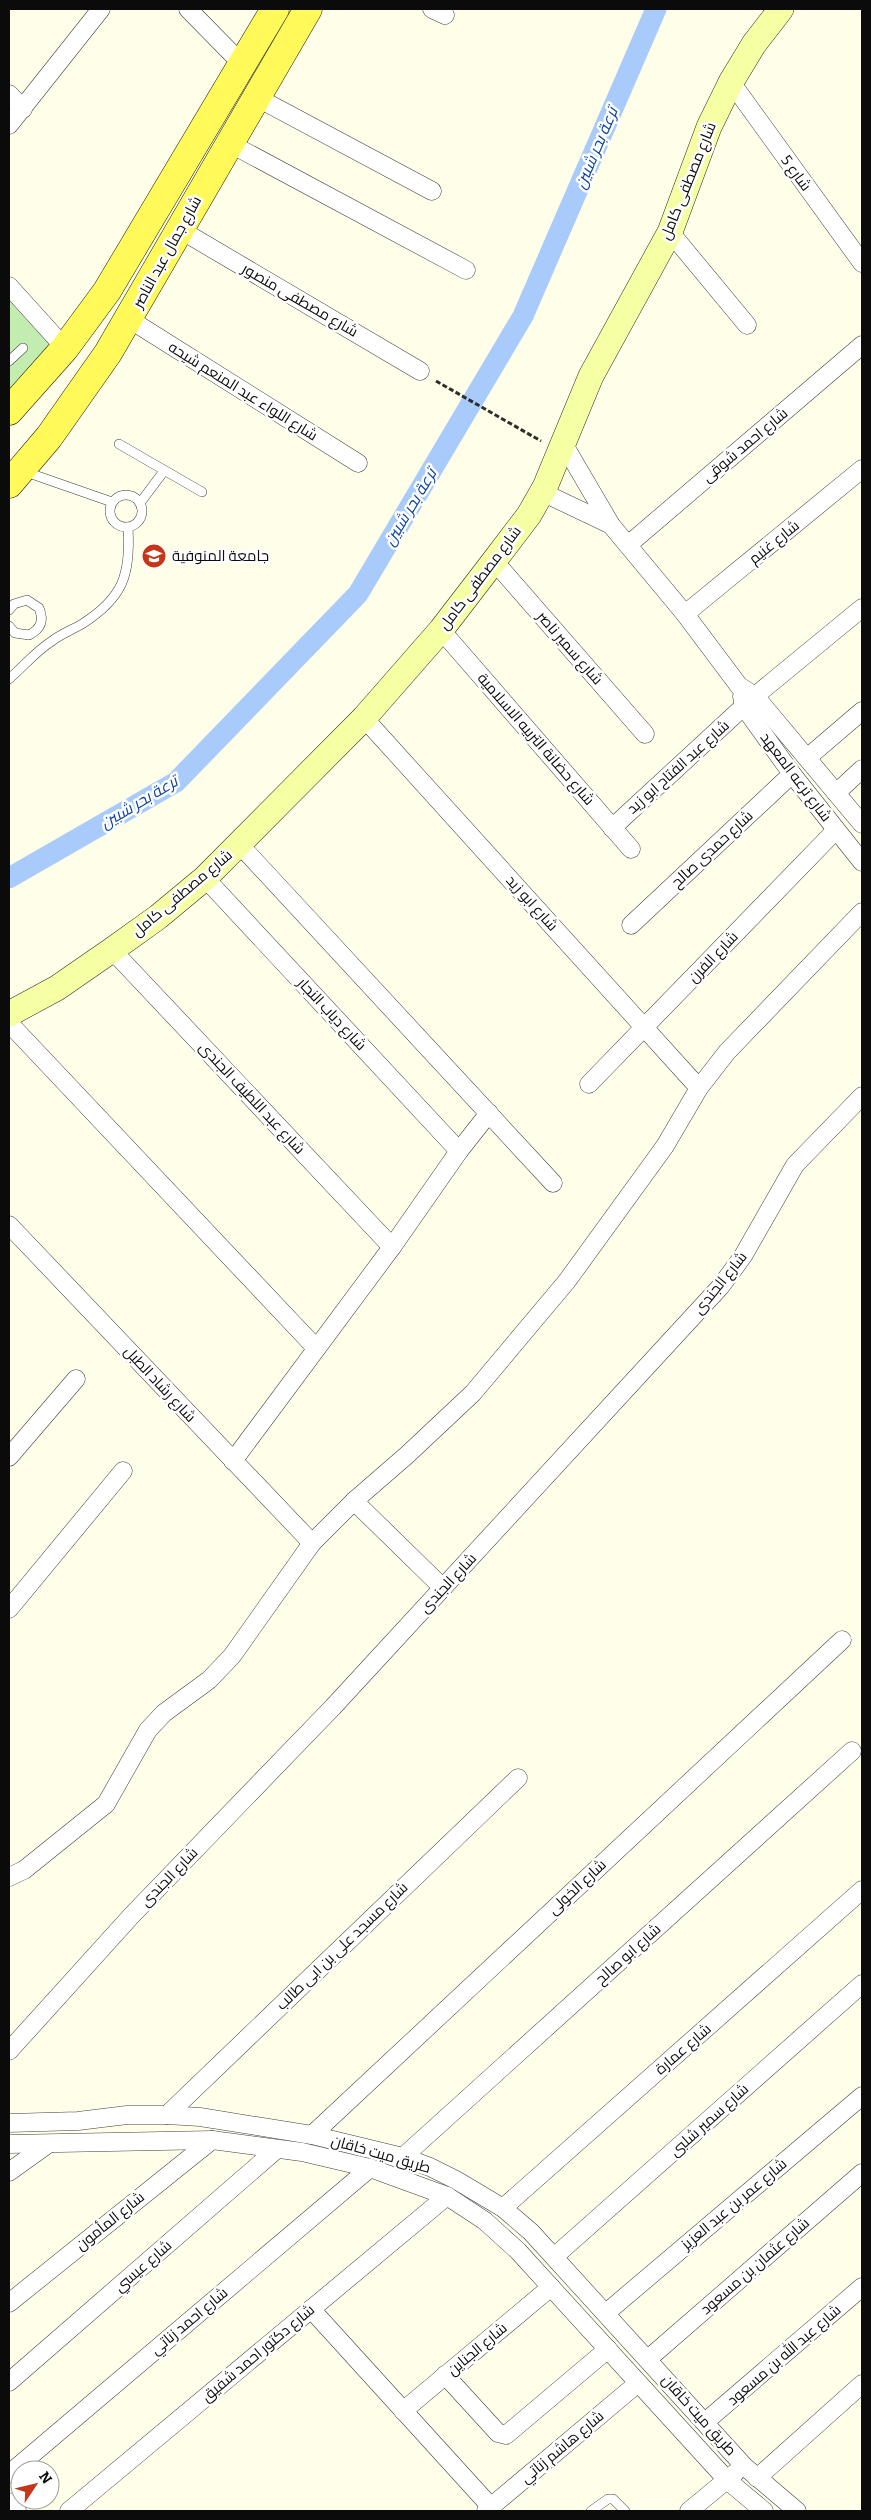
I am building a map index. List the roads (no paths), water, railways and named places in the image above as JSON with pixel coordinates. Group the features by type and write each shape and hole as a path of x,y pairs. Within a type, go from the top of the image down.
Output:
{"main road":[{"name":"شارع جمال عبد الناصر","path":"9,411 65,348 107,292 274,9"},
{"name":"شارع جمال عبد الناصر","path":"15,477 49,437 108,353 308,9"},
{"name":"شارع مصطفى كامل","path":"9,1014 57,988 112,950 158,917 205,878 240,845 364,718 442,630 494,562 542,492 591,376 670,232 709,127 731,82 754,44 781,9"}],"street":[{"path":"9,125 101,9"},
{"path":"188,9 242,64"},
{"name":"شارع 5","path":"731,82 862,263"},
{"path":"9,94 22,109"},
{"path":"256,97 432,191"},
{"path":"229,144 466,270"},
{"name":"شارع مصطفى منصور","path":"179,229 420,371"},
{"path":"670,232 747,324"},
{"path":"9,286 65,348"},
{"name":"شارع اللواء عبد المنعم شيحه","path":"129,319 358,463"},
{"name":"شارع احمد شوقى","path":"628,545 862,345"},
{"name":"شارع ترعه المعهد","path":"563,443 611,524 685,614 740,686 792,774 836,830 860,854"},
{"name":"شارع غنيم","path":"685,614 862,470"},
{"name":"شارع ترعه المعهد","path":"542,492 611,524"},
{"name":"شارع سمير ناصر","path":"494,562 645,734"},
{"name":"شارع عبد الفتاح ابو زيد","path":"612,828 750,702 862,608"},
{"name":"شارع حضانة التربيه الاسلامية","path":"442,630 631,849"},
{"name":"شارع ترعه المعهد","path":"750,702 807,758 862,824"},
{"path":"807,758 862,711"},
{"name":"شارع ابو زيد","path":"364,718 699,1088"},
{"path":"836,793 862,769"},
{"name":"شارع حمدى صالح","path":"632,925 792,774"},
{"name":"شارع الفرن","path":"589,1084 836,830"},
{"path":"240,845 553,1182"},
{"name":"شارع دياب النجار","path":"205,878 459,1150"},
{"path":"9,1877 24,1870 106,1804 148,1730 164,1713 209,1680 232,1656 312,1543 354,1501 407,1455 473,1393 567,1281 665,1146 699,1088 727,1052 862,912"},
{"name":"شارع عبد اللطيف الجندى","path":"112,950 392,1247"},
{"path":"9,1023 316,1348"},
{"name":"شارع الجندى","path":"9,2051 132,1915 333,1707 721,1286 743,1256 795,1165 862,1096"},
{"path":"233,1462 392,1247 459,1150 489,1113"},
{"name":"شارع رشاد الطبل","path":"9,1225 312,1543"},
{"path":"9,1457 76,1379"},
{"path":"9,1609 123,1471"},
{"path":"354,1501 443,1588"},
{"name":"شارع الخولى","path":"312,2135 842,1640"},
{"name":"شارع ابو صالح","path":"403,2157 852,1751"},
{"name":"شارع مسجد على بن ابى طالب","path":"167,2115 518,1778"},
{"name":"شارع عمارة","path":"503,2208 862,1890"},
{"name":"شارع سمير شلبى","path":"555,2256 862,1984"},
{"name":"شارع عمر بن عبد العزيز","path":"606,2313 862,2096"},
{"name":"طريق ميت خاقان","path":"9,2123 78,2121 127,2115 200,2117 312,2135 403,2157 456,2180 503,2208 555,2256 750,2472 796,2511"},
{"name":"طريق ميت خاقان","path":"9,2144 212,2140 277,2149 370,2168 447,2196 485,2221 502,2236 727,2480 764,2511"},
{"name":"شارع المأمون","path":"9,2303 212,2140"},
{"path":"9,2172 48,2144"},
{"name":"شارع عيسي","path":"9,2382 277,2149"},
{"name":"شارع احمد زناتي","path":"9,2474 370,2168"},
{"name":"شارع عثمان بن مسعود","path":"648,2358 862,2173"},
{"name":"شارع دكتور احمد شفيق","path":"69,2511 447,2196"},
{"name":"شارع الجناين","path":"403,2411 551,2287"},
{"name":"شارع عبد الله بن مسعود","path":"705,2422 862,2287"},
{"path":"311,2309 488,2509"},
{"path":"445,2375 498,2433 506,2435 608,2349"},
{"name":"شارع هاشم زناتي","path":"488,2509 638,2383"},
{"path":"689,2511 727,2480 750,2472 862,2384"},
{"path":"9,2502 17,2511"}],"lane":[{"path":"9,361 23,348"},
{"path":"119,444 202,492"},
{"path":"140,503 164,471"},
{"path":"15,477 112,502"},
{"path":"130,495 140,503 143,509 139,521 128,527 122,527 112,520 110,508 116,497 130,495"},
{"path":"9,679 52,640 83,623 106,607 124,581 130,555 128,527"},
{"path":"9,609 20,601 34,603 42,614 40,627 29,635 15,633 9,626"},
{"path":"40,627 52,640"},
{"path":"591,2511 608,2499 613,2499 625,2511"}],"waterway":[{"name":"ترعة بحر شبين","path":"9,878 176,782 358,594 523,316 656,9"}],"place":[{"name":"جامعة المنوفية","path":"154,556"}]}
